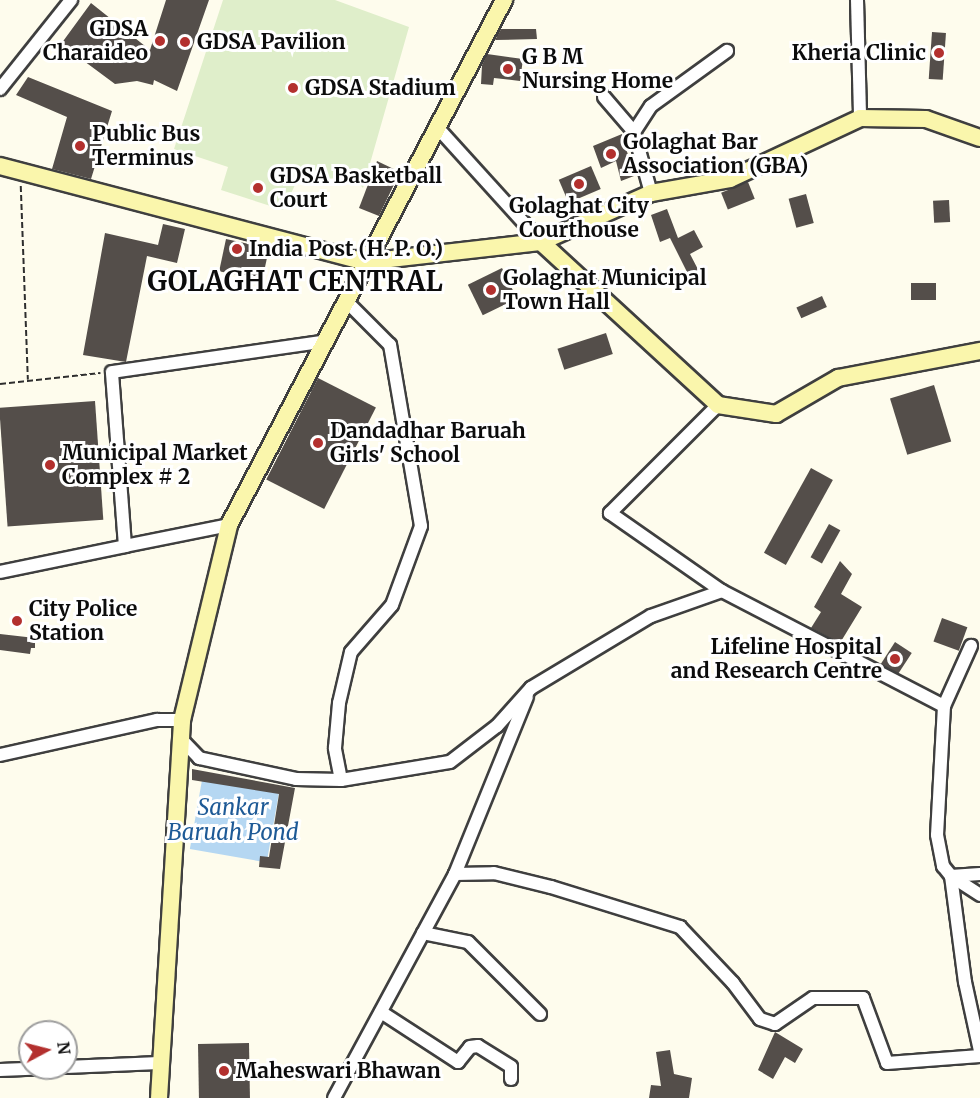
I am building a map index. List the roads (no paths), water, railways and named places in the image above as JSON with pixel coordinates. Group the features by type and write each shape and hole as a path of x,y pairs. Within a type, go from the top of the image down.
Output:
{"main road":[{"path":"159,1098 159,1063 182,720 229,525 504,0"},
{"path":"0,166 365,262 541,242 651,194 730,179 860,118 926,119 980,138"},
{"path":"541,242 718,405 776,414 838,378 980,351"}],"street":[{"path":"0,89 71,0"},
{"path":"857,0 860,118"},
{"path":"634,132 651,106 727,51"},
{"path":"604,97 634,132 651,194"},
{"path":"436,126 541,242"},
{"path":"340,780 335,748 339,703 351,652 392,605 421,526 390,345 347,302"},
{"path":"125,546 112,372 327,341"},
{"path":"718,405 610,513 722,591 944,706"},
{"path":"0,572 229,525"},
{"path":"180,738 199,758 296,778 340,780 450,762 497,726 531,688 651,616 722,591"},
{"path":"971,646 944,706 937,835 943,866 951,876 980,895"},
{"path":"334,1098 455,874 531,688"},
{"path":"0,755 157,720 182,720"},
{"path":"177,770 199,758"},
{"path":"455,874 494,873 539,884 680,927 733,983 760,1019 775,1024 813,998 863,998 887,1063 980,1056"},
{"path":"951,876 980,874"},
{"path":"951,876 965,982 980,1052"},
{"path":"423,933 468,942 540,1014"},
{"path":"381,1012 458,1062 470,1047 478,1046 511,1067 511,1079"},
{"path":"78,1066 159,1063"},
{"path":"0,1070 18,1069"}],"water":[{"name":"Sankar Baruah Pond","path":"202,780 279,794 267,862 190,849"}],"place":[{"name":"GDSA Charaideo","path":"160,41"},
{"name":"GDSA Pavilion","path":"185,42"},
{"name":"Kheria Clinic","path":"939,53"},
{"name":"G B M Nursing Home","path":"508,69"},
{"name":"GDSA Stadium","path":"293,88"},
{"name":"Public Bus Terminus","path":"80,146"},
{"name":"Golaghat Bar Association (GBA)","path":"611,154"},
{"name":"Golaghat City Courthouse","path":"579,184"},
{"name":"GDSA Basketball Court","path":"258,188"},
{"name":"India Post (H. P. O.)","path":"237,249"},
{"name":"Golaghat Municipal Town Hall","path":"491,290"},
{"name":"Dandadhar Baruah Girls' School","path":"318,443"},
{"name":"Municipal Market Complex # 2","path":"50,465"},
{"name":"City Police Station","path":"17,621"},
{"name":"Lifeline Hospital and Research Centre","path":"895,659"},
{"name":"Maheswari Bhawan","path":"224,1071"}],"district":[{"name":"GOLAGHAT CENTRAL","path":"295,282"}]}
